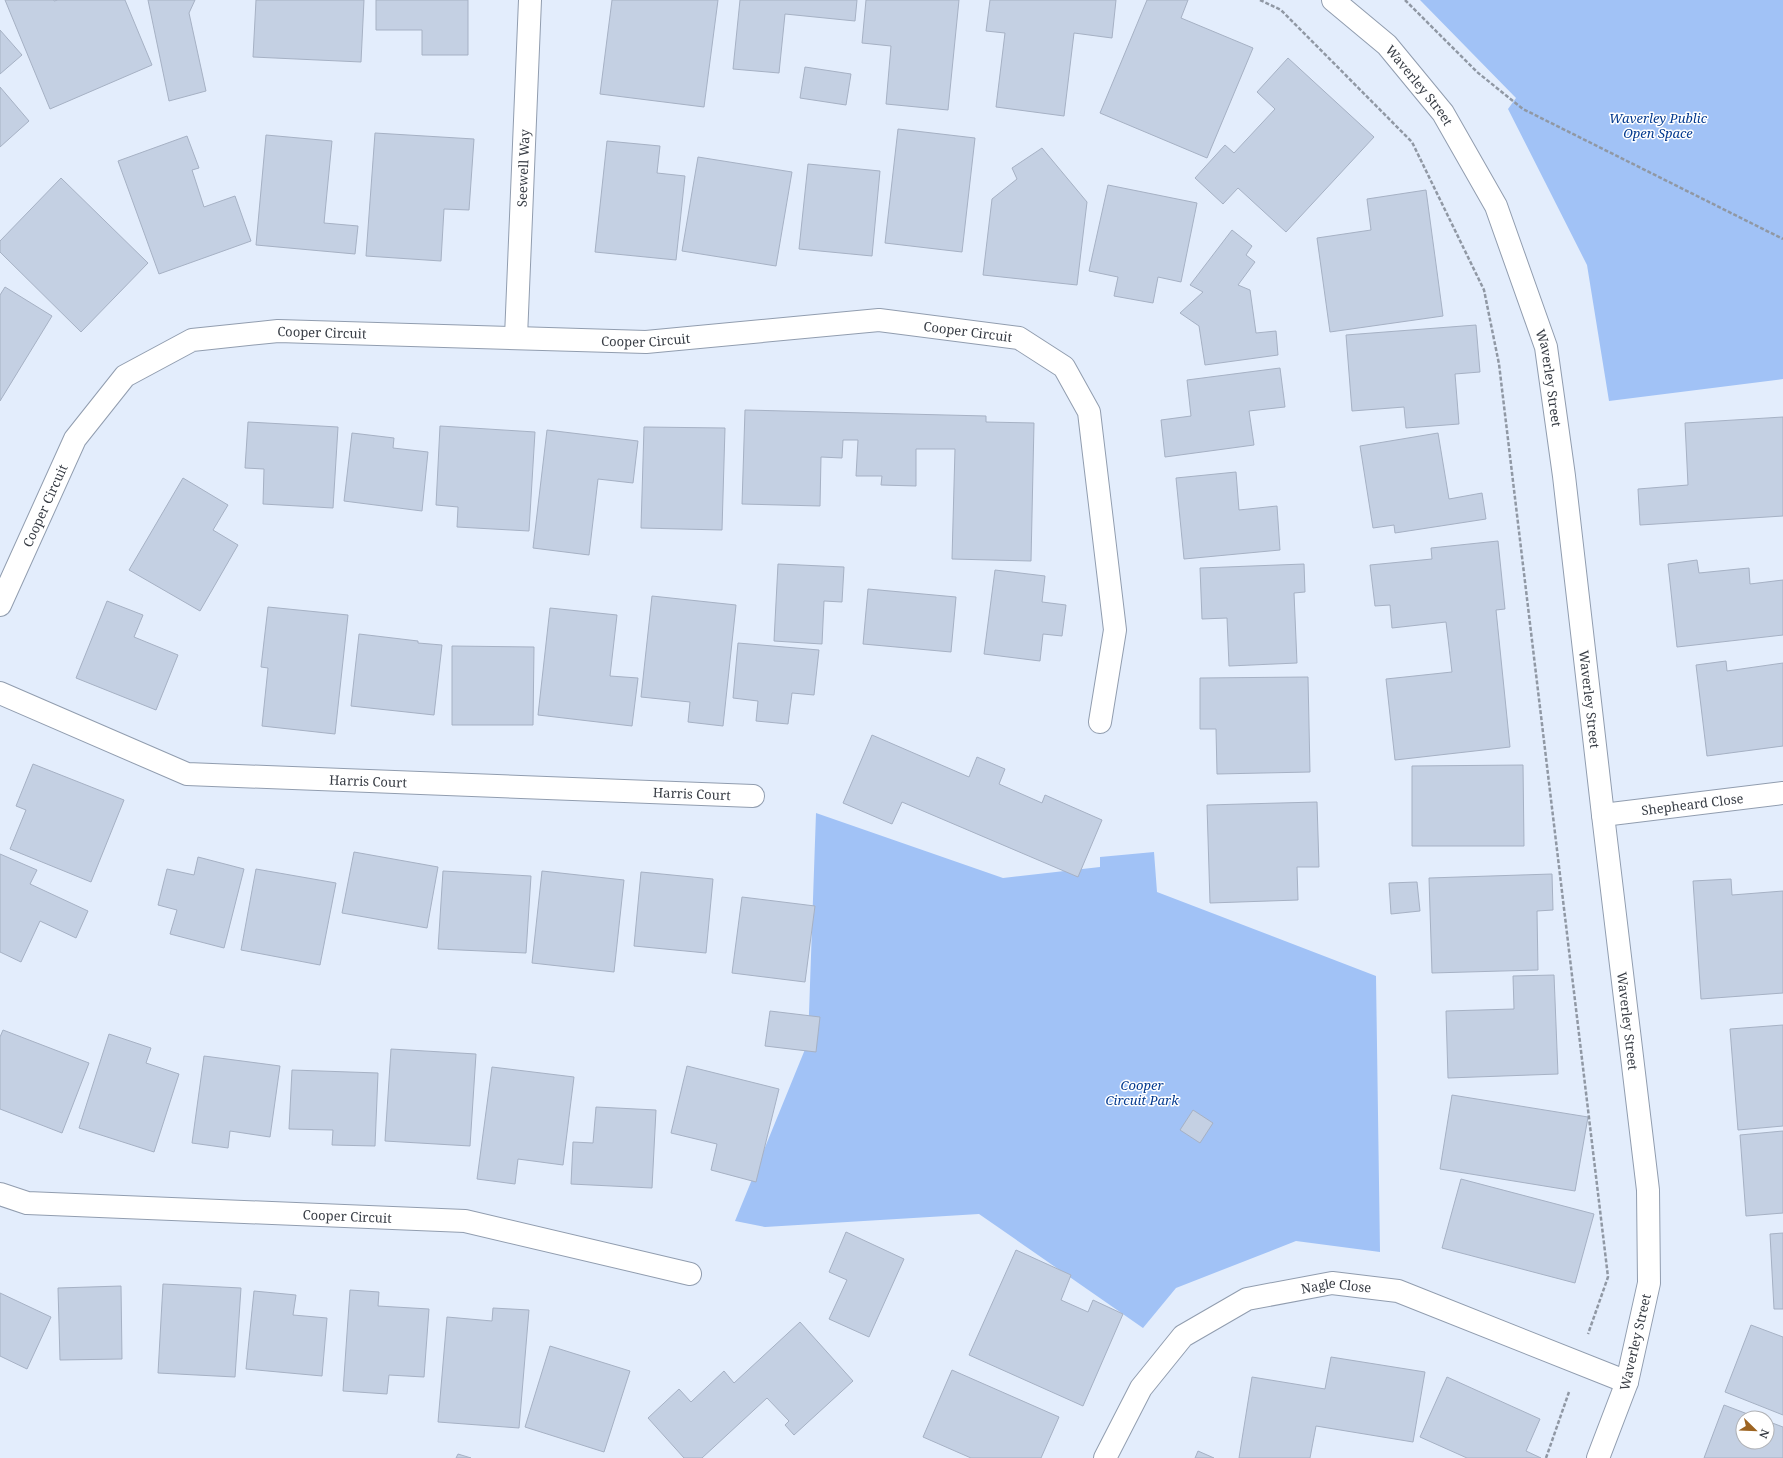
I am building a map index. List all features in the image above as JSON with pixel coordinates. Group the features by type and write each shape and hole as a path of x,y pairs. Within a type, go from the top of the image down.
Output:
{"street":[{"name":"Seewell Way","path":"516,337 530,0"},
{"name":"Waverley Street","path":"1333,0 1387,45 1443,113 1496,206 1546,347 1564,476 1648,1190 1649,1283 1627,1382 1598,1458"},
{"name":"Cooper Circuit","path":"0,605 75,439 125,376 192,340 278,331 646,342 879,320 1019,338 1064,366 1089,412 1115,630 1100,722"},
{"name":"Harris Court","path":"0,693 187,774 753,796"},
{"name":"Shepheard Close","path":"1603,815 1783,793"},
{"name":"Cooper Circuit","path":"0,1194 28,1203 465,1221 690,1274"},
{"name":"Nagle Close","path":"1105,1458 1141,1388 1183,1336 1247,1299 1332,1282 1398,1291 1627,1382"}],"path":[{"path":"1260,0 1281,10 1412,142 1484,290 1499,364 1608,1277 1592,1325"},
{"path":"1405,0 1477,72 1524,109 1783,239"},
{"path":"1546,1458 1569,1394"}],"green space":[{"name":"Waverley Public Open Space","path":"1420,0 1783,0 1783,379 1609,401 1587,265 1508,109 1516,98"},
{"name":"Cooper Circuit Park","path":"816,813 1003,878 1100,867 1100,857 1154,852 1157,892 1376,976 1380,1252 1296,1241 1176,1288 1143,1328 979,1214 765,1227 735,1221 808,1042"}],"building":[{"path":"5,0 125,0 152,65 50,109"},
{"path":"148,0 195,0 189,13 206,91 169,101"},
{"path":"256,0 364,0 361,62 253,57"},
{"path":"376,0 468,0 468,55 422,55 422,30 376,30"},
{"path":"612,0 718,0 704,107 600,94"},
{"path":"740,0 857,0 855,21 785,14 779,73 733,69"},
{"path":"866,0 959,0 948,110 886,104 891,46 862,43"},
{"path":"990,0 1116,0 1112,38 1074,33 1064,116 996,107 1005,33 986,31"},
{"path":"1147,0 1188,0 1181,18 1253,48 1207,158 1100,113"},
{"path":"0,30 22,55 0,74"},
{"path":"1288,58 1374,137 1286,232 1238,188 1223,204 1195,178 1225,145 1234,153 1275,109 1257,92"},
{"path":"805,67 851,74 846,105 800,98"},
{"path":"0,87 29,121 0,147"},
{"path":"898,129 975,138 962,252 885,243"},
{"path":"375,133 474,139 469,210 444,209 441,261 366,256"},
{"path":"266,135 332,141 324,223 358,226 355,254 256,245"},
{"path":"187,136 199,168 192,170 204,207 235,196 251,241 159,274 118,161"},
{"path":"607,141 660,146 657,173 685,176 676,260 595,252"},
{"path":"1042,148 1087,202 1077,285 983,275 992,199 1017,179 1012,168"},
{"path":"698,157 792,172 776,266 682,251"},
{"path":"808,164 880,171 872,256 799,249"},
{"path":"61,178 148,263 81,332 0,252 0,241"},
{"path":"1108,185 1197,203 1181,282 1158,277 1153,303 1114,296 1118,277 1089,271"},
{"path":"1426,190 1443,316 1330,332 1317,238 1371,230 1367,199"},
{"path":"1232,230 1252,246 1246,255 1255,262 1238,285 1250,290 1256,333 1276,331 1278,355 1205,365 1199,326 1180,313 1203,292 1190,285"},
{"path":"5,287 52,316 0,401 0,295"},
{"path":"1476,325 1480,372 1455,374 1459,424 1406,428 1404,407 1352,411 1346,335"},
{"path":"1280,368 1285,407 1249,411 1254,445 1165,457 1161,420 1191,416 1187,380"},
{"path":"745,410 986,416 986,422 1034,423 1031,561 952,559 955,449 916,449 916,486 881,485 882,476 856,476 858,440 843,440 842,458 821,457 820,506 742,504"},
{"path":"1783,417 1783,516 1640,525 1638,489 1688,485 1685,423"},
{"path":"248,422 338,427 333,508 263,504 264,469 245,468"},
{"path":"440,426 535,432 529,531 457,527 458,507 436,505"},
{"path":"644,427 725,428 722,530 641,528"},
{"path":"547,430 638,441 633,483 598,479 589,555 533,548"},
{"path":"352,433 394,438 393,448 428,452 422,511 344,501"},
{"path":"1438,433 1449,499 1482,493 1486,519 1395,533 1394,525 1373,528 1360,446"},
{"path":"1236,472 1239,510 1277,506 1280,550 1184,559 1176,478"},
{"path":"183,478 228,505 213,530 238,545 200,611 129,570"},
{"path":"1498,541 1505,609 1496,610 1510,747 1395,760 1386,679 1452,672 1446,622 1392,628 1390,605 1375,606 1370,565 1432,559 1431,548"},
{"path":"1697,560 1699,573 1749,568 1750,584 1783,580 1783,635 1677,647 1668,564"},
{"path":"778,564 844,567 842,602 824,601 822,644 774,641"},
{"path":"1304,564 1305,592 1294,593 1297,663 1229,666 1227,618 1202,619 1200,568"},
{"path":"995,570 1045,576 1042,602 1066,605 1062,636 1043,634 1040,661 984,654"},
{"path":"868,589 956,597 951,652 863,644"},
{"path":"652,596 736,605 723,726 688,722 690,702 641,697"},
{"path":"107,601 143,615 134,637 178,655 156,710 76,678"},
{"path":"268,607 348,615 335,734 262,726 268,668 261,667"},
{"path":"550,608 617,615 610,676 638,678 632,726 538,715"},
{"path":"359,634 442,645 434,715 351,706"},
{"path":"738,643 819,650 814,695 792,693 788,724 756,721 758,701 733,698"},
{"path":"452,646 534,647 533,725 452,725"},
{"path":"1726,661 1727,671 1783,663 1783,746 1707,756 1696,665"},
{"path":"1308,677 1310,772 1217,774 1216,729 1200,729 1200,678"},
{"path":"872,735 969,777 977,757 1005,769 999,784 1042,803 1045,795 1102,820 1078,877 902,802 892,824 843,803"},
{"path":"33,764 124,800 91,882 10,849 26,810 16,806"},
{"path":"1523,765 1524,846 1412,846 1412,766"},
{"path":"1317,802 1319,867 1297,867 1298,900 1210,903 1207,805"},
{"path":"354,852 438,867 427,928 342,913"},
{"path":"0,854 37,870 30,884 88,911 76,938 40,921 21,962 0,952"},
{"path":"198,857 244,869 224,948 170,934 177,910 158,905 167,869 194,875"},
{"path":"256,869 336,883 320,965 241,950"},
{"path":"443,871 531,876 526,953 438,949"},
{"path":"542,871 624,880 614,972 532,963"},
{"path":"641,872 713,879 706,953 634,946"},
{"path":"1552,874 1553,910 1537,911 1538,970 1432,973 1429,878"},
{"path":"1731,879 1732,895 1783,891 1783,993 1701,999 1693,881"},
{"path":"1417,882 1420,911 1391,914 1389,883"},
{"path":"742,897 815,906 805,982 732,973"},
{"path":"1554,975 1558,1074 1448,1078 1446,1011 1514,1009 1513,976"},
{"path":"770,1011 820,1017 816,1052 765,1046"},
{"path":"1783,1025 1783,1126 1738,1130 1730,1029"},
{"path":"3,1030 89,1063 62,1133 0,1109 0,1037"},
{"path":"109,1034 151,1048 146,1063 179,1074 154,1152 79,1128"},
{"path":"391,1049 476,1054 470,1146 385,1141"},
{"path":"204,1056 280,1066 270,1137 230,1131 228,1148 192,1143"},
{"path":"687,1066 779,1089 756,1182 711,1170 717,1144 671,1133"},
{"path":"492,1067 574,1077 563,1165 518,1159 515,1184 477,1179"},
{"path":"292,1070 378,1073 375,1146 332,1145 333,1130 289,1129"},
{"path":"1452,1095 1588,1117 1575,1191 1440,1169"},
{"path":"596,1107 656,1110 652,1188 571,1184 573,1142 593,1143"},
{"path":"1193,1110 1213,1123 1200,1143 1180,1130"},
{"path":"1783,1131 1783,1213 1746,1216 1740,1135"},
{"path":"1461,1179 1594,1214 1575,1283 1442,1248"},
{"path":"846,1232 904,1259 869,1337 829,1319 847,1280 829,1272"},
{"path":"1783,1233 1783,1309 1774,1309 1770,1234"},
{"path":"1016,1250 1071,1275 1061,1300 1088,1312 1093,1300 1123,1314 1083,1406 969,1355"},
{"path":"163,1284 241,1288 235,1377 158,1373"},
{"path":"121,1286 122,1359 60,1360 58,1288"},
{"path":"350,1290 379,1292 378,1306 429,1309 424,1377 389,1375 387,1394 343,1391"},
{"path":"254,1291 296,1295 293,1315 327,1318 322,1376 246,1369"},
{"path":"0,1293 51,1317 27,1369 0,1356"},
{"path":"493,1308 529,1310 519,1428 438,1422 447,1317 492,1321"},
{"path":"800,1322 853,1381 794,1435 785,1425 789,1421 767,1398 702,1458 684,1458 648,1418 679,1389 691,1402 724,1371 734,1383"},
{"path":"1751,1325 1783,1337 1783,1415 1775,1412 1775,1410 1770,1410 1725,1392"},
{"path":"550,1346 630,1371 604,1452 525,1427"},
{"path":"1331,1357 1425,1372 1413,1442 1316,1426 1310,1458 1239,1458 1252,1377 1325,1389"},
{"path":"952,1370 1059,1417 1041,1458 971,1458 923,1437"},
{"path":"1447,1377 1540,1419 1526,1451 1541,1458 1467,1458 1420,1437"},
{"path":"1724,1405 1737,1410 1735,1410 1735,1450 1775,1450 1775,1424 1783,1427 1783,1458 1704,1458"},
{"path":"1198,1451 1214,1458 1195,1458"},
{"path":"458,1454 471,1458 456,1458"}]}
